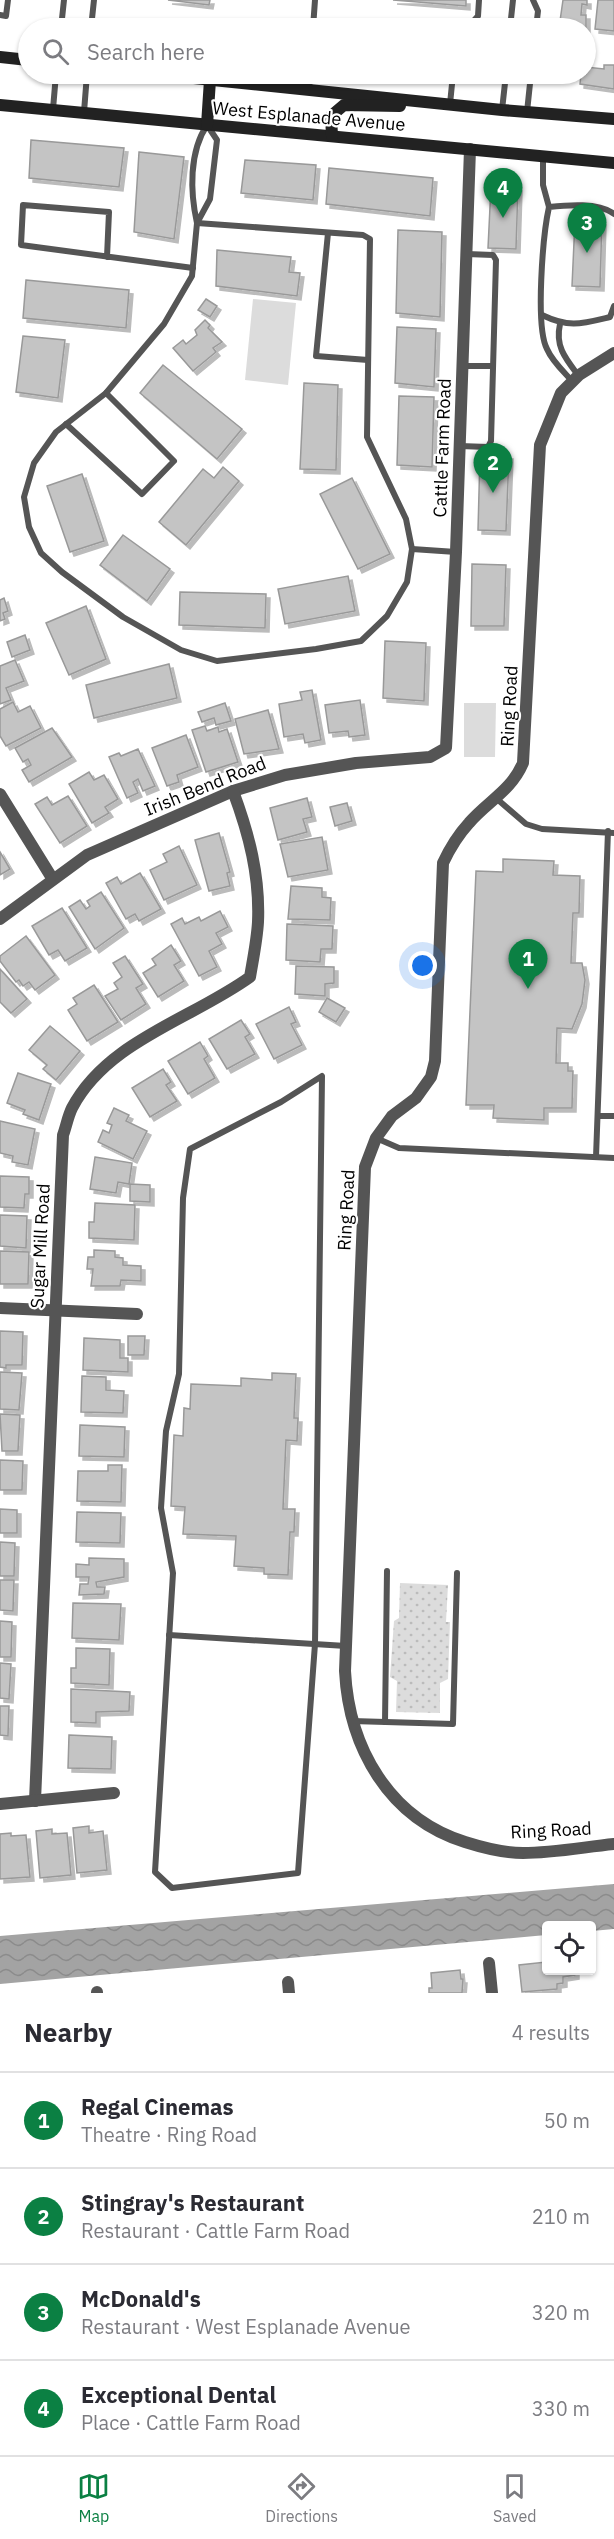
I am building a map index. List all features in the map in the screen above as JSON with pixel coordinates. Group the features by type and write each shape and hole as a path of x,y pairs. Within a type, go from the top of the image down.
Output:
{"main road":[{"path":"0,57 18,59"},
{"path":"207,124 210,84"},
{"name":"West Esplanade Avenue","path":"250,84 527,113 613,119"},
{"path":"332,136 331,116 344,105 368,107 446,104"},
{"name":"West Esplanade Avenue","path":"0,105 614,163"}],"street":[{"name":"Cattle Farm Road","path":"446,748 456,552 470,149"},
{"name":"Ring Road","path":"614,353 575,378 561,393 540,445 524,756 515,778 497,799 470,821 454,841 443,862 437,1039 431,1077 416,1098 392,1116 376,1138 365,1167 346,1646 347,1696 358,1742 393,1798 414,1817 448,1837 488,1850 522,1853 614,1844"},
{"name":"Irish Bend Road","path":"0,919 52,878 87,855 233,791 285,775 356,763 429,757 446,748"},
{"name":"Sugar Mill Road","path":"35,1801 63,1135 72,1109 93,1079 132,1046 250,977 258,924 258,897 250,837 233,791"},
{"path":"0,794 52,878"},
{"path":"0,1308 137,1314"},
{"path":"0,1804 114,1793"},
{"path":"489,1963 492,1993"}],"lane":[{"path":"0,15 6,16 8,0"},
{"path":"62,18 64,0"},
{"path":"92,18 94,0"},
{"path":"314,18 315,0"},
{"path":"476,18 479,0"},
{"path":"511,18 513,0"},
{"path":"533,0 538,11 537,18"},
{"path":"53,109 55,84"},
{"path":"84,112 86,84"},
{"path":"309,84 309,90"},
{"path":"446,104 451,84"},
{"path":"502,110 505,84"},
{"path":"527,113 530,84"},
{"path":"197,223 210,199 217,140 207,124 197,139 191,196 197,223 192,276 164,324 106,393 56,432 34,463 24,497 28,527 40,553 62,572 123,617 181,650 217,661 316,650 361,641 387,616 407,582 412,549 406,519 367,437 370,239 363,235 197,223"},
{"path":"543,156 543,185 549,207 544,227 541,327 546,349 575,378"},
{"path":"107,257 109,212 23,205 21,245 107,257 193,268"},
{"path":"549,207 564,205 607,209 614,214"},
{"path":"328,232 316,356 368,360"},
{"path":"460,446 488,447 491,441 496,260 493,255 467,254"},
{"path":"542,315 560,324 584,323 610,316 614,306"},
{"path":"560,324 557,340 561,353 575,378"},
{"path":"463,366 493,366"},
{"path":"66,424 142,494 174,461 106,393"},
{"path":"412,549 456,552"},
{"path":"497,799 526,824 542,829 611,832 596,1157"},
{"path":"322,1076 315,1644 298,1873 172,1888 155,1872 172,1573 161,1508 166,1431 179,1374 183,1198 190,1149 281,1102 322,1076"},
{"path":"598,1116 614,1116"},
{"path":"376,1138 399,1148 614,1158"},
{"path":"385,1722 387,1571"},
{"path":"352,1721 453,1724 458,1573"},
{"path":"169,1635 346,1646"}],"shaded area":[{"path":"253,299 296,303 288,385 245,380"},
{"path":"464,703 496,703 495,757 464,757"},
{"path":"400,1583 448,1585 446,1622 450,1622 448,1679 440,1683 440,1713 396,1712 397,1681 390,1677 394,1621 399,1618"}],"water":[{"path":"614,1884 614,1929 596,1931 596,1921 542,1921 542,1935 0,1984 0,1936"}],"building":[{"path":"168,0 210,0 209,5"},
{"path":"393,0 466,0 466,6"},
{"path":"563,0 587,0 587,5 582,4 581,15 586,15 586,18 560,18"},
{"path":"598,0 614,0 614,31 596,29"},
{"path":"604,65 614,65 614,89 580,84 596,84 596,68 604,69"},
{"path":"31,140 124,148 119,187 29,178"},
{"path":"139,152 184,157 174,239 134,232"},
{"path":"245,160 316,165 313,200 241,193"},
{"path":"329,168 433,178 430,216 326,204"},
{"path":"491,186 518,187 516,249 488,248"},
{"path":"575,220 602,221 600,287 572,286"},
{"path":"398,230 442,232 440,317 396,313"},
{"path":"217,250 291,257 289,272 300,273 297,296 216,286"},
{"path":"26,280 129,290 126,328 23,318"},
{"path":"206,299 217,306 210,317 198,310"},
{"path":"205,320 210,325 208,328 222,342 213,348 216,352 193,371 173,348 183,340 186,344 197,335 195,330"},
{"path":"397,327 436,329 434,387 395,383"},
{"path":"23,336 65,340 58,398 16,392"},
{"path":"163,365 242,429 217,459 140,393"},
{"path":"304,383 338,385 336,470 300,469"},
{"path":"399,396 434,397 432,467 397,465"},
{"path":"480,455 509,455 506,531 478,530"},
{"path":"223,467 239,481 186,545 159,522 203,469 214,478"},
{"path":"82,474 104,541 70,552 47,486"},
{"path":"352,478 390,554 358,569 320,494"},
{"path":"123,535 170,569 147,601 100,565"},
{"path":"472,564 506,565 504,626 471,626"},
{"path":"348,576 355,611 285,624 278,589"},
{"path":"180,592 266,594 265,628 179,625"},
{"path":"4,598 8,611 3,613 5,619 0,621 0,600"},
{"path":"86,606 106,659 69,675 46,623"},
{"path":"25,635 30,650 12,657 7,642"},
{"path":"385,641 426,643 424,701 383,698"},
{"path":"15,660 24,681 6,688 11,700 0,704 0,666"},
{"path":"169,664 177,698 94,718 86,685"},
{"path":"312,690 321,740 305,743 303,734 284,737 279,704 302,700 300,692"},
{"path":"360,700 365,735 349,737 348,731 329,733 325,705"},
{"path":"13,702 18,712 30,706 41,728 6,746 0,736 0,709"},
{"path":"225,703 231,721 216,725 214,718 202,722 198,712"},
{"path":"268,710 279,749 244,754 235,719"},
{"path":"205,726 207,731 218,727 219,732 227,729 238,762 206,772 192,730"},
{"path":"52,728 72,757 29,782 22,770 31,765 28,759 23,762 15,748"},
{"path":"186,735 198,767 177,775 179,782 167,786 152,748"},
{"path":"138,749 155,786 143,791 138,779 133,782 138,793 127,798 109,757 119,753 121,756"},
{"path":"89,772 94,780 104,775 118,799 105,807 109,813 92,823 69,784"},
{"path":"68,796 87,826 60,843 35,804 47,797 52,805"},
{"path":"307,798 312,817 303,819 307,832 278,840 270,808"},
{"path":"347,803 352,821 335,826 330,807"},
{"path":"219,833 230,872 227,873 230,886 209,891 195,840"},
{"path":"322,837 328,870 288,877 280,844"},
{"path":"179,846 197,885 164,900 150,870 167,862 163,854"},
{"path":"0,852 10,869 0,875"},
{"path":"503,859 554,861 553,875 580,876 579,913 573,913 571,963 582,963 585,980 582,1004 572,1029 557,1028 556,1063 568,1063 568,1071 573,1071 572,1108 544,1108 544,1120 493,1118 494,1105 466,1105 476,871 503,872"},
{"path":"140,873 161,909 139,921 135,914 126,919 106,883 117,877 121,884"},
{"path":"291,886 322,888 322,897 331,898 330,920 288,919"},
{"path":"101,892 124,928 95,949 69,907 80,900 86,909 90,906 87,901"},
{"path":"62,908 87,948 65,961 58,950 49,955 32,926"},
{"path":"220,911 228,927 216,933 222,944 209,951 217,967 199,976 171,924 182,918 185,924 199,917 201,921"},
{"path":"287,924 333,926 332,949 321,949 320,962 286,960"},
{"path":"26,936 55,975 35,990 29,982 23,986 19,980 16,982 0,961 0,956"},
{"path":"171,945 181,961 174,965 184,981 158,997 143,973 156,965 152,959"},
{"path":"125,956 143,984 136,988 146,1004 121,1020 105,996 118,989 114,983 122,977 113,963"},
{"path":"296,966 334,967 334,983 325,984 325,996 295,994"},
{"path":"0,969 27,999 11,1013 0,1002"},
{"path":"94,985 118,1022 87,1041 68,1010 77,1004 73,998"},
{"path":"327,998 345,1008 336,1022 319,1012"},
{"path":"289,1007 296,1022 291,1024 302,1045 274,1059 256,1024"},
{"path":"241,1020 250,1034 245,1037 255,1054 227,1069 209,1039"},
{"path":"50,1026 80,1051 56,1080 43,1069 47,1065 29,1050"},
{"path":"200,1042 208,1056 204,1059 215,1078 188,1094 168,1061"},
{"path":"163,1069 171,1082 166,1085 177,1101 150,1117 132,1088"},
{"path":"18,1073 51,1084 39,1120 23,1114 25,1110 7,1103"},
{"path":"114,1108 129,1115 126,1121 147,1131 133,1159 98,1142 103,1130 109,1133 112,1125 107,1123"},
{"path":"0,1121 35,1129 28,1165 12,1162 13,1156 0,1153"},
{"path":"95,1157 132,1163 129,1184 118,1182 116,1193 90,1189"},
{"path":"0,1176 29,1177 29,1194 25,1194 24,1208 0,1207"},
{"path":"130,1184 150,1185 150,1202 130,1201"},
{"path":"95,1203 135,1205 134,1240 89,1238 89,1222 94,1222"},
{"path":"0,1215 27,1216 26,1248 0,1246"},
{"path":"94,1250 115,1251 115,1257 123,1258 123,1265 141,1266 141,1281 121,1280 120,1286 91,1286 93,1269 87,1269 88,1257 94,1257"},
{"path":"0,1251 29,1252 28,1284 0,1284"},
{"path":"0,1331 23,1332 22,1365 0,1367"},
{"path":"128,1336 145,1336 144,1355 128,1355"},
{"path":"84,1338 120,1340 120,1358 128,1358 128,1372 83,1370"},
{"path":"0,1372 22,1373 19,1410 0,1409"},
{"path":"272,1373 296,1374 294,1418 298,1418 297,1441 286,1440 283,1509 295,1509 294,1532 290,1532 288,1575 264,1574 264,1568 234,1566 236,1536 183,1534 185,1507 171,1506 174,1435 183,1436 184,1408 190,1409 191,1384 241,1386 241,1378 272,1380"},
{"path":"82,1376 106,1377 106,1390 124,1391 123,1413 81,1412"},
{"path":"0,1414 20,1415 18,1451 2,1451"},
{"path":"80,1425 125,1427 124,1457 79,1456"},
{"path":"0,1460 23,1461 22,1490 0,1490"},
{"path":"108,1465 122,1465 121,1502 77,1501 78,1471 108,1471"},
{"path":"0,1509 17,1510 17,1533 0,1533"},
{"path":"77,1512 121,1513 120,1543 76,1542"},
{"path":"0,1542 15,1543 14,1576 0,1576"},
{"path":"89,1558 124,1559 124,1577 96,1582 97,1587 105,1587 104,1594 79,1595 80,1584 88,1584 89,1577 76,1577 76,1564 89,1565"},
{"path":"0,1580 14,1580 13,1611 0,1610"},
{"path":"73,1603 121,1604 119,1640 72,1638"},
{"path":"0,1621 12,1622 11,1657 0,1657"},
{"path":"76,1648 110,1649 109,1685 71,1683 71,1668 76,1668"},
{"path":"0,1663 11,1664 9,1699 0,1698"},
{"path":"71,1689 130,1692 129,1711 96,1712 96,1723 71,1722"},
{"path":"0,1706 9,1706 8,1736 0,1735"},
{"path":"69,1735 112,1737 111,1769 68,1768"},
{"path":"89,1826 89,1833 103,1831 107,1870 77,1873 73,1828"},
{"path":"52,1829 52,1834 67,1833 71,1875 40,1878 36,1831"},
{"path":"11,1833 11,1836 26,1835 30,1877 0,1879 0,1834"},
{"path":"542,1962 542,1975 575,1975 563,1977 563,1983 557,1984 557,1989 522,1992 519,1965"},
{"path":"460,1970 461,1979 463,1979 462,1993 429,1993 429,1988 432,1988 431,1973"}],"place":[{"name":"Exceptional Dental","path":"503,218"},
{"name":"McDonald's","path":"587,253"},
{"name":"Stingray's Restaurant","path":"493,493"},
{"name":"Regal Cinemas","path":"528,989"}]}
